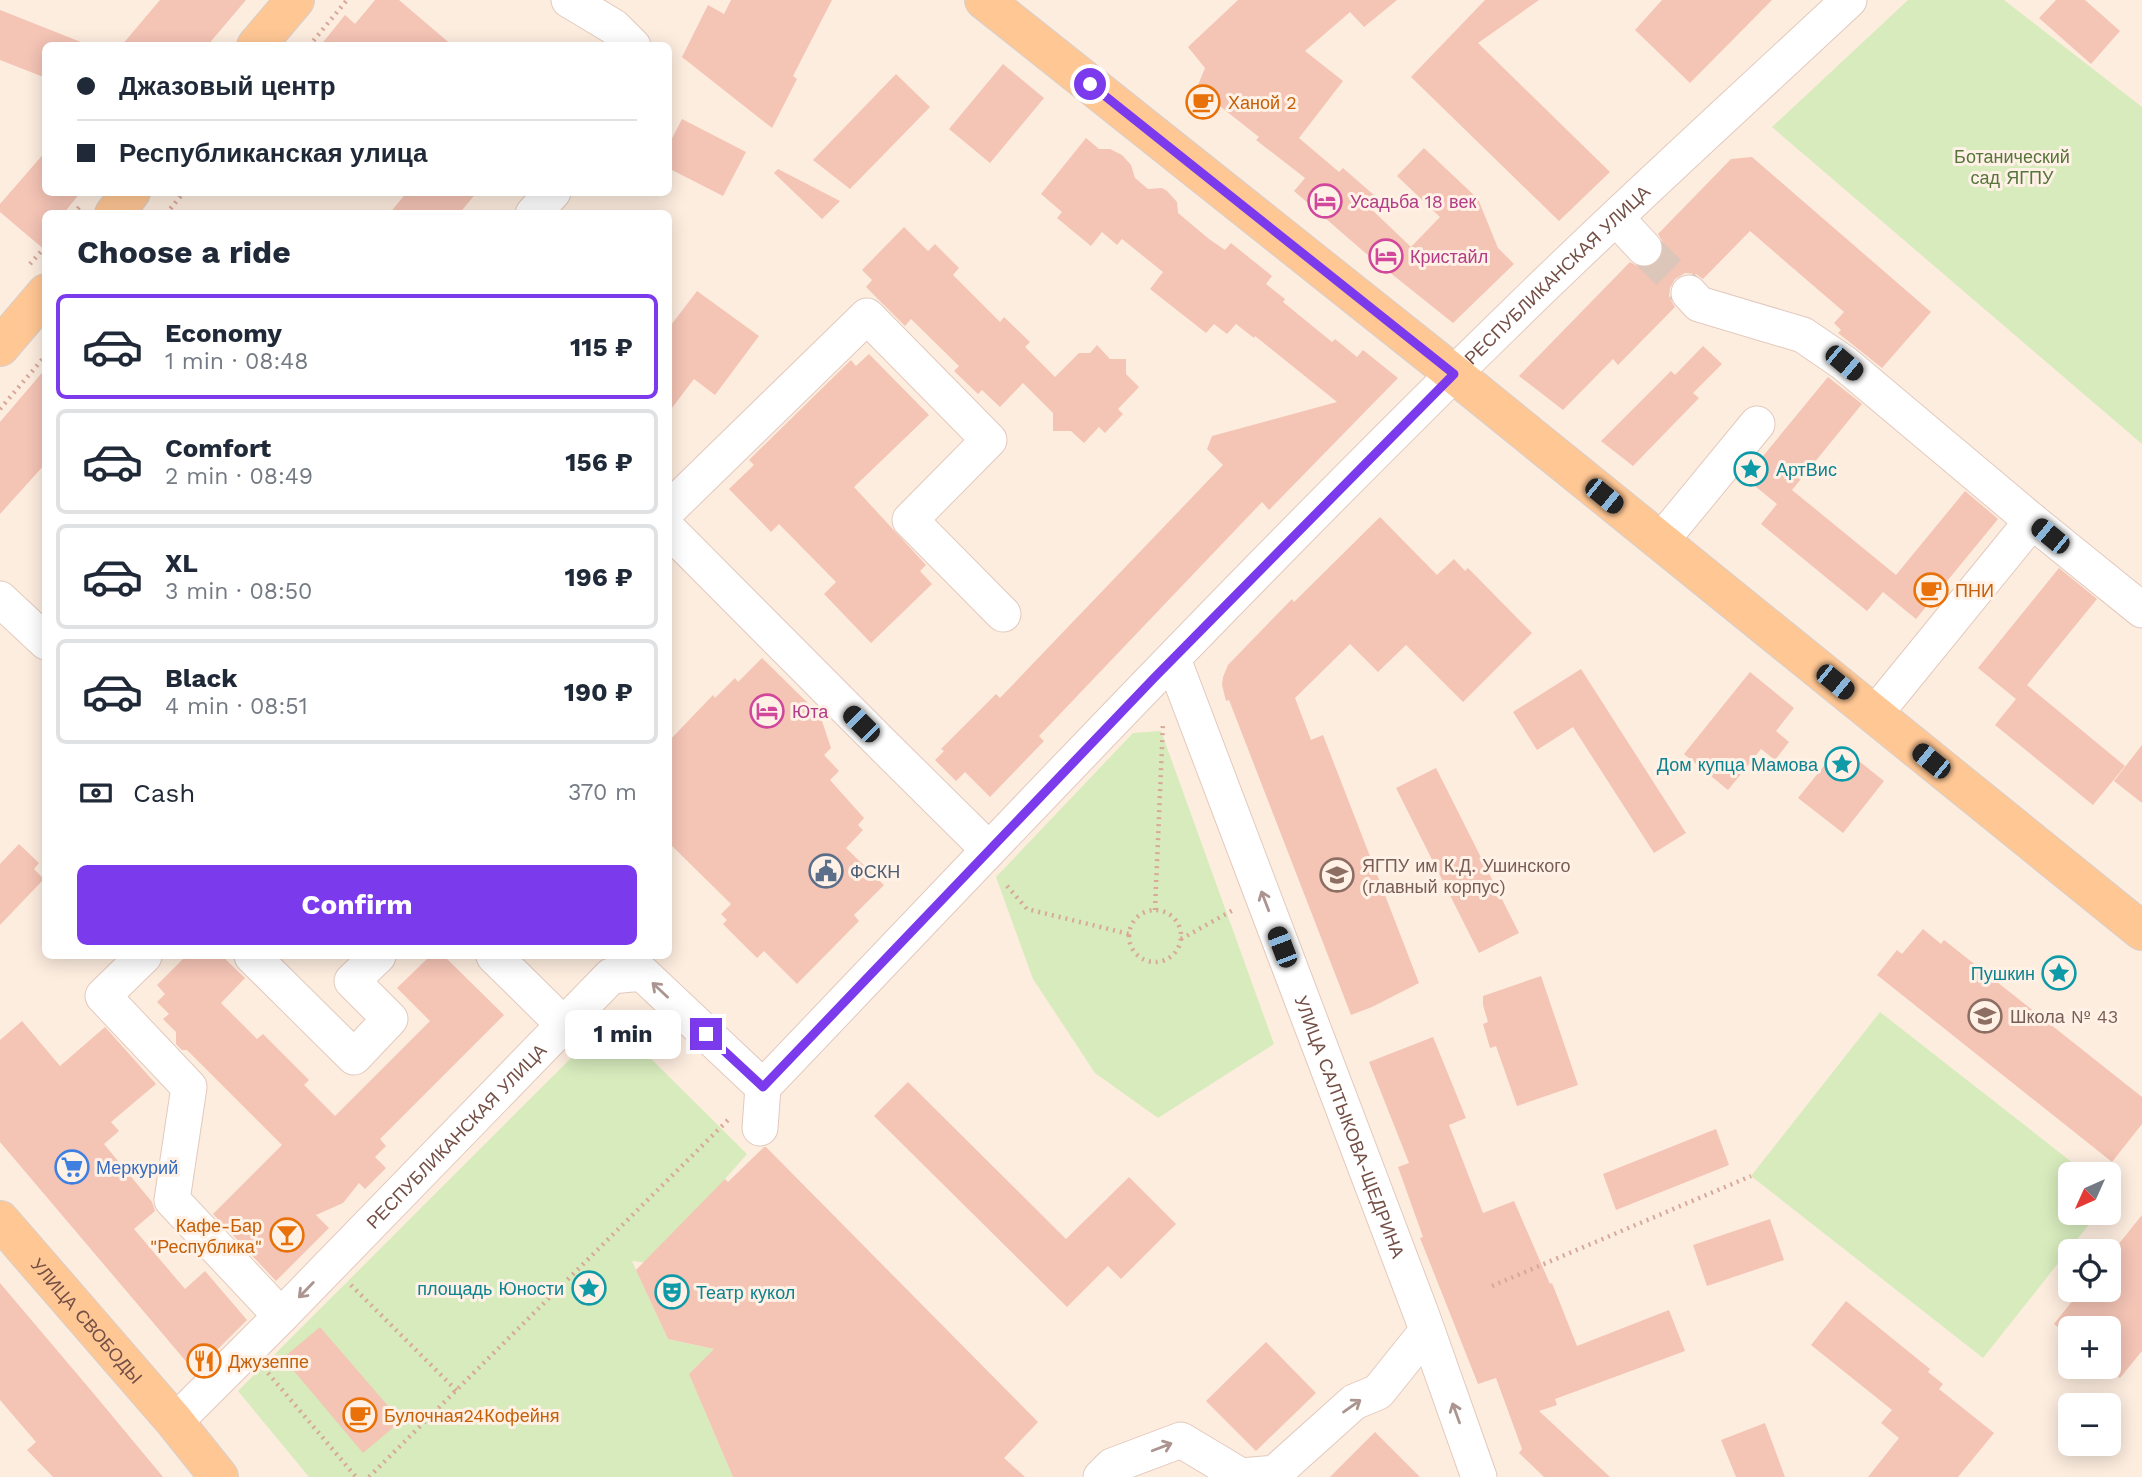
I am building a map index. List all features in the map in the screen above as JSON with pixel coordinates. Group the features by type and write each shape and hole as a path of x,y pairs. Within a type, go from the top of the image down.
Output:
{"main road":[{"path":"259,42 295,0"},
{"path":"984,0 1454,374 2142,931"},
{"path":"117,210 128,196"},
{"path":"0,347 42,298"},
{"name":"УЛИЦА СВОБОДЫ","path":"0,1220 175,1422 219,1477"},
{"name":"УЛИЦА СВОБОДЫ","path":"175,1422 237,1477"}],"street":[{"path":"569,0 614,27 629,42"},
{"name":"РЕСПУБЛИКАНСКАЯ УЛИЦА","path":"175,1422 611,976 642,974 763,1087 1173,659 1454,374 1832,5"},
{"path":"537,210 549,196"},
{"path":"1616,218 1644,248"},
{"path":"1689,293 1699,304 1803,335 1844,363 2032,522 2142,610"},
{"path":"672,506 867,316 989,440 910,520 1003,614"},
{"path":"1660,542 1757,424"},
{"path":"1874,715 2032,522"},
{"path":"672,533 989,850"},
{"path":"0,599 42,638"},
{"name":"УЛИЦА САЛТЫКОВА-ЩЕДРИНА","path":"1173,659 1427,1331 1479,1477"},
{"path":"141,959 103,996 189,1087 172,1200 281,1316"},
{"path":"254,959 354,1057 390,1019 352,981 375,959"},
{"path":"497,959 564,1025"},
{"path":"760,1128 763,1087"},
{"path":"1101,1477 1112,1466 1181,1440 1241,1476 1275,1473 1354,1402 1378,1392 1427,1331"}],"path":[{"path":"312,42 347,0"},
{"path":"169,210 181,196"},
{"path":"0,409 42,360"},
{"path":"1155,910 1163,723"},
{"path":"1007,886 1027,909 1129,934"},
{"path":"1181,939 1262,894"},
{"path":"1155,910 1164,912 1177,923 1181,939 1173,955 1157,962 1140,957 1134,951 1129,934 1135,920 1147,911 1155,910"},
{"path":"369,1477 763,1087"},
{"path":"1492,1286 1751,1176"},
{"path":"331,1265 457,1391"},
{"path":"262,1367 356,1477"}],"green space":[{"name":"Ботанический сад ЯГПУ","path":"1908,0 2004,0 2142,107 2142,444 1772,127"},
{"path":"1161,731 1274,1044 1158,1118 1095,1073 1033,979 996,877 1133,733"},
{"path":"1880,1012 2072,1162 2058,1162 2058,1225 2088,1225 2077,1239 2058,1239 2058,1263 1983,1358 1751,1176"},
{"path":"624,1032 747,1154 725,1179 665,1265 632,1261 668,1339 718,1350 689,1374 733,1477 309,1477 238,1391 589,1040"}],"building":[{"path":"160,0 246,0 210,42 124,42"},
{"path":"375,0 399,0 448,42 323,42 345,15 355,24"},
{"path":"731,0 832,0 793,76 797,79 772,128 682,57 708,5 724,14"},
{"path":"1238,0 1397,0 1364,27 1350,12 1305,51 1343,81 1299,138 1339,172 1343,168 1375,196 1367,205 1411,247 1440,217 1397,176 1424,148 1478,199 1498,248 1514,264 1453,323 1294,191 1305,178 1256,140 1259,137 1202,92 1198,85 1205,68 1188,47"},
{"path":"1485,0 1539,0 1478,43 1610,172 1559,221 1411,77"},
{"path":"1662,0 1772,0 1690,83 1635,30"},
{"path":"2056,0 2085,0 2120,31 2091,64 2039,18"},
{"path":"0,10 81,42 42,42 42,76 0,60"},
{"path":"1003,64 1044,98 990,163 949,129"},
{"path":"896,74 930,107 850,189 813,160"},
{"path":"682,119 746,152 723,196 672,170 672,138"},
{"path":"1086,138 1099,149 1110,149 1122,155 1131,165 1135,178 1148,189 1162,188 1167,191 1177,202 1178,213 1209,239 1225,250 1231,243 1272,276 1266,284 1285,299 1283,302 1332,342 1335,339 1357,357 1363,350 1398,378 1269,510 1262,502 1039,736 1044,741 990,797 965,772 956,781 935,760 944,751 941,749 996,694 1000,698 1223,465 1207,449 1212,436 1337,402 1255,336 1254,338 1236,324 1227,334 1214,324 1206,333 1150,289 1163,272 1122,239 1117,245 1102,232 1091,246 1057,218 1062,212 1041,194"},
{"path":"42,156 42,196 78,196 66,210 42,210 42,248 0,212 0,204"},
{"path":"1752,157 1931,312 1882,368 1838,333 1841,330 1834,323 1844,312 1750,231 1703,279 1696,274 1685,273 1675,279 1669,297 1675,307 1618,365 1613,359 1563,410 1519,376 1630,262 1648,268 1657,263 1663,255 1664,244 1658,234 1731,159"},
{"path":"778,169 840,201 822,219 774,173"},
{"path":"404,196 474,196 462,210 392,210"},
{"path":"904,227 928,251 935,244 959,268 953,275 1000,322 1004,317 1030,342 1025,347 1055,377 1079,353 1090,353 1097,345 1110,359 1126,359 1126,374 1139,387 1118,409 1123,414 1105,433 1099,427 1084,443 1071,431 1053,431 1053,413 1023,383 1000,407 982,390 978,394 954,371 959,366 911,319 905,326 866,287 872,280 862,270"},
{"path":"697,291 759,336 715,395 694,379 672,408 672,324"},
{"path":"1703,346 1722,364 1693,393 1699,398 1633,466 1601,441 1671,371 1675,375"},
{"path":"869,354 929,415 854,487 926,565 920,571 932,584 871,643 824,594 836,582 779,524 771,532 729,489 754,465 749,460 851,360 856,366"},
{"path":"42,373 42,467 0,514 0,422"},
{"path":"1828,377 1862,404 1792,490 1896,575 1965,491 1998,519 1916,619 1883,592 1867,611 1761,524 1777,504 1745,478"},
{"name":"ЯГПУ им К.Д. Ушинского (главный корпус)","path":"1380,517 1437,575 1454,559 1465,571 1468,568 1532,633 1463,702 1406,645 1378,672 1350,644 1295,698 1311,740 1323,735 1419,983 1351,1015 1222,685 1228,665 1292,599 1294,602"},
{"path":"2059,568 2097,599 2027,685 2125,766 2093,805 1995,725 2016,699 1978,668"},
{"path":"762,658 820,715 831,748 824,755 839,771 830,780 864,818 858,825 863,830 846,848 884,885 854,915 859,921 797,984 764,951 757,958 723,924 727,920 721,914 731,904 672,846 672,738 713,695 715,698 735,678 738,682"},
{"path":"1581,669 1686,833 1654,853 1573,727 1537,750 1513,712"},
{"path":"1750,672 1794,708 1776,731 1789,742 1775,760 1761,749 1728,790 1684,754"},
{"path":"2142,745 2142,803 2114,781"},
{"path":"1840,746 1884,781 1843,833 1798,798"},
{"path":"1436,768 1519,933 1479,953 1396,788"},
{"path":"19,844 39,863 34,869 42,877 42,881 0,925 0,864"},
{"name":"Школа № 43","path":"1923,929 1941,944 1944,940 2142,1097 2142,1124 2112,1162 1877,975 1897,950 1902,954"},
{"path":"183,959 225,959 245,978 221,1003 257,1039 263,1034 309,1080 304,1085 335,1116 430,1021 397,988 427,959 447,959 504,1015 380,1139 386,1146 375,1157 386,1168 365,1189 359,1183 343,1203 316,1215 329,1228 276,1281 213,1214 282,1145 187,1050 182,1050 176,1044 176,1032 163,1019 169,1014 157,1002 165,994 157,985"},
{"path":"1541,976 1578,1085 1517,1106 1496,1046 1490,1048 1483,1024 1488,1022 1483,996"},
{"name":"Меркурий","path":"22,1021 60,1066 105,1027 156,1084 111,1122 119,1131 104,1144 152,1202 155,1211 134,1229 185,1289 205,1271 247,1320 195,1372 0,1142 0,1040"},
{"path":"1433,1037 1466,1118 1449,1125 1483,1213 1514,1201 1550,1284 1552,1283 1577,1346 1669,1310 1685,1351 1555,1399 1557,1405 1539,1411 1610,1477 1544,1477 1519,1453 1522,1449 1496,1378 1478,1384 1420,1238 1423,1237 1398,1167 1409,1163 1369,1062"},
{"path":"908,1082 1066,1239 1129,1177 1176,1224 1121,1279 1108,1266 1067,1307 874,1116"},
{"path":"1716,1129 1729,1165 1616,1210 1603,1174"},
{"path":"764,1147 1038,1422 1004,1458 1025,1477 733,1477 689,1374 714,1349 668,1339 636,1270 725,1179 728,1182"},
{"path":"2142,1215 2142,1351 2121,1377 2121,1316 2060,1316 2071,1302 2121,1302 2121,1241"},
{"path":"1770,1219 1784,1260 1707,1286 1693,1245"},
{"path":"0,1283 163,1477 53,1477 27,1450 36,1442 0,1400"},
{"path":"1846,1301 1930,1369 1928,1372 1943,1384 1939,1389 1994,1433 1958,1477 1868,1477 1899,1438 1881,1423 1892,1410 1811,1345"},
{"path":"320,1327 401,1421 363,1453 283,1358"},
{"path":"1266,1342 1316,1393 1256,1451 1206,1401"},
{"path":"1765,1423 1785,1477 1736,1477 1721,1440"},
{"path":"1375,1432 1420,1477 1330,1477"}],"tunnel":[{"path":"1644,248 1689,293"}],"place":[{"name":"Ханой 2","path":"1203,102"},
{"name":"Усадьба 18 век","path":"1325,201"},
{"name":"Кристайл","path":"1386,256"},
{"name":"АртВис","path":"1751,469"},
{"name":"ПНИ","path":"1931,590"},
{"name":"Юта","path":"767,711"},
{"name":"Дом купца Мамова","path":"1842,764"},
{"name":"ФСКН","path":"826,871"},
{"name":"ЯГПУ им К.Д. Ушинского (главный корпус)","path":"1337,875"},
{"name":"Пушкин","path":"2059,973"},
{"name":"Школа № 43","path":"1985,1016"},
{"name":"Меркурий","path":"72,1167"},
{"name":"Кафе-Бар \"Республика\"","path":"287,1235"},
{"name":"площадь Юности","path":"589,1288"},
{"name":"Театр кукол","path":"672,1292"},
{"name":"Джузеппе","path":"204,1361"},
{"name":"Булочная24Кофейня","path":"360,1415"}],"route":[{"path":"706,1034 763,1087 1155,677 1454,374 1090,84"}]}
